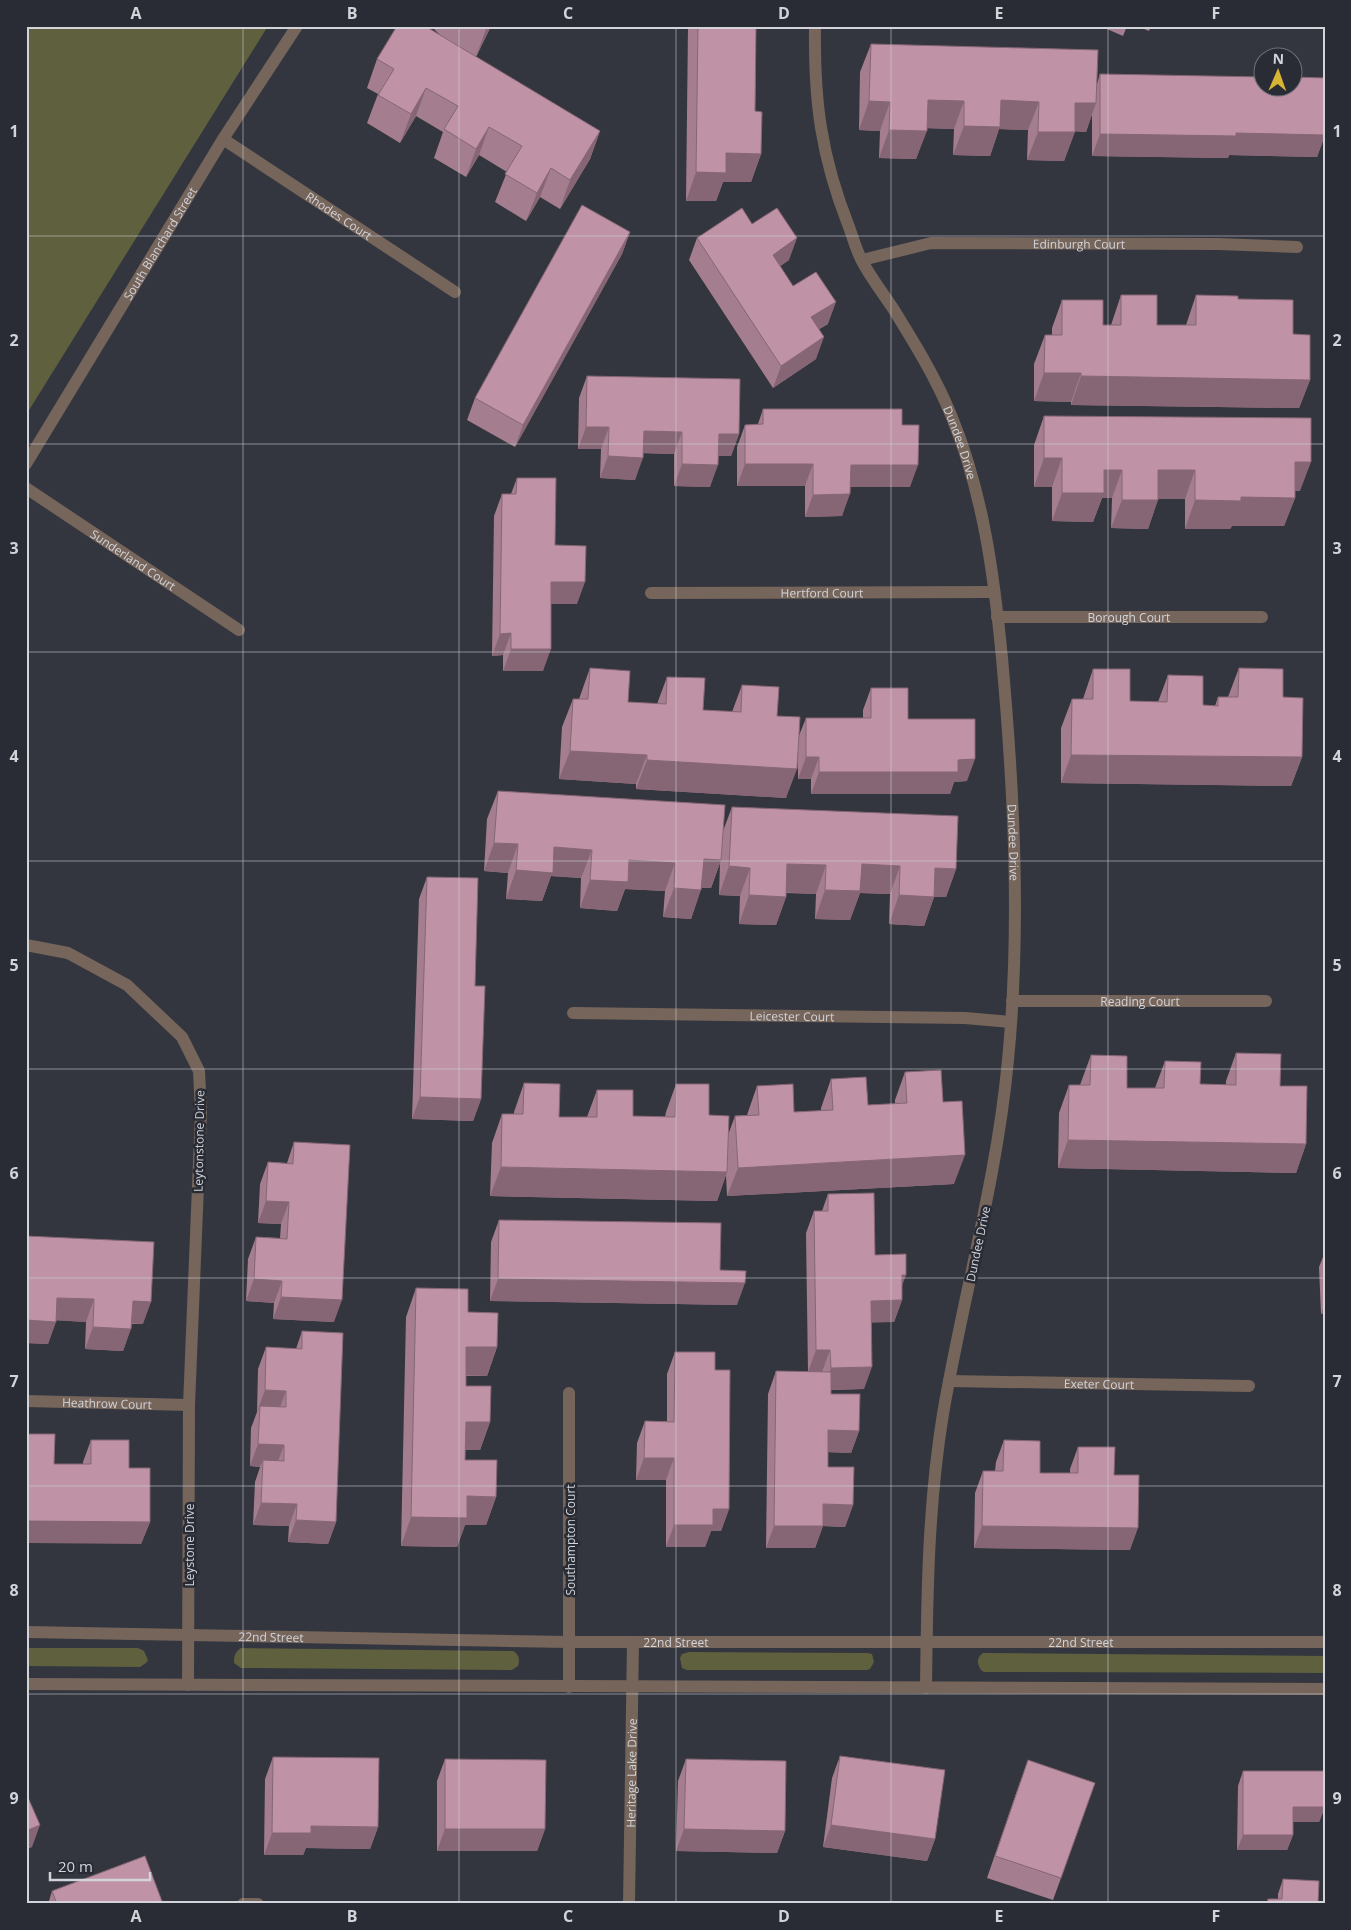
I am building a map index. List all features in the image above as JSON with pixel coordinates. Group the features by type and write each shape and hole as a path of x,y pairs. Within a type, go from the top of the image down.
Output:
{"street":[{"name":"South Blanchard Street","path":"26,464 223,139 297,26"},
{"name":"Dundee Drive","path":"815,26 814,70 817,106 824,150 835,192 862,260 914,342 950,412 964,447 978,497 989,556 997,617 1012,802 1014,962 1008,1063 996,1152 949,1381 934,1483 927,1576 926,1688"},
{"name":"Rhodes Court","path":"223,139 455,292"},
{"name":"Edinburgh Court","path":"862,260 931,243 1297,246"},
{"name":"Sunderland Court","path":"26,488 239,630"},
{"name":"Hertford Court","path":"651,592 993,592"},
{"name":"Borough Court","path":"997,617 1262,617"},
{"name":"Leytonstone Drive","path":"26,945 68,953 128,985 182,1037 199,1071 201,1113 189,1405"},
{"name":"Reading Court","path":"1012,1001 1266,1001"},
{"name":"Leicester Court","path":"573,1013 965,1018 1011,1022"},
{"name":"Exeter Court","path":"949,1381 1249,1386"},
{"name":"Southampton Court","path":"569,1393 569,1687"},
{"name":"Heathrow Court","path":"26,1401 189,1405"},
{"name":"Leystone Drive","path":"188,1685 189,1405"},
{"name":"22nd Street","path":"26,1632 569,1642 1325,1642"},
{"name":"Heritage Lake Drive","path":"629,1904 633,1642"},
{"path":"26,1684 1325,1690"},
{"path":"243,1904 258,1904"}],"green space":[{"path":"26,26 268,26 26,415"},
{"path":"26,1648 138,1648 144,1651 148,1660 140,1667 26,1666"},
{"path":"241,1648 513,1651 518,1655 519,1662 518,1666 512,1670 241,1668 234,1663 234,1658 237,1651"},
{"path":"689,1652 867,1653 872,1654 874,1662 870,1669 867,1670 687,1670 682,1668 680,1658 682,1654"},
{"path":"983,1653 1325,1656 1325,1673 984,1672 981,1670 978,1661"}],"building":[{"path":"397,26 425,26 600,131 570,180 551,168 537,193 505,174 522,146 489,127 476,149 444,129 458,106 426,88 411,114 378,95 394,69 377,59"},
{"path":"698,26 756,26 755,111 762,112 761,154 726,153 726,173 696,172"},
{"path":"871,44 1098,50 1096,103 1075,103 1075,132 1038,132 1039,102 1001,100 1000,127 964,126 964,101 928,100 927,131 889,130 890,102 869,101"},
{"path":"1100,74 1254,77 1254,98 1304,98 1304,77 1325,78 1325,135 1236,133 1236,136 1100,134"},
{"path":"582,205 630,232 523,425 475,398"},
{"path":"742,208 752,224 777,208 797,238 773,255 793,286 816,272 836,302 811,317 824,337 781,366 697,238"},
{"path":"1121,295 1157,295 1157,325 1196,325 1196,295 1238,296 1238,299 1293,300 1293,334 1310,335 1310,380 1081,376 1081,373 1044,373 1045,335 1062,335 1062,300 1103,300 1103,325 1121,325"},
{"path":"587,376 740,379 739,434 719,434 718,465 682,464 682,432 644,431 643,458 608,456 609,427 586,427"},
{"path":"763,409 902,409 902,425 919,425 918,465 851,465 850,494 813,495 813,464 745,464 745,425 763,424"},
{"path":"1044,416 1311,418 1311,462 1295,462 1295,498 1241,497 1241,501 1195,500 1195,470 1158,470 1158,500 1122,500 1122,470 1104,470 1104,493 1062,493 1062,458 1044,458"},
{"path":"517,478 556,478 555,545 586,546 585,582 551,582 551,649 511,649 511,633 500,634 502,494 516,494"},
{"path":"590,668 630,671 628,702 666,704 667,677 705,678 703,710 741,712 742,685 779,687 777,716 800,717 797,769 647,760 647,755 570,751 573,699 588,699"},
{"path":"1239,668 1283,669 1283,697 1303,698 1302,757 1071,755 1072,699 1093,699 1093,669 1130,669 1130,701 1167,702 1168,675 1203,676 1203,705 1218,706 1218,697 1238,697"},
{"path":"871,688 908,688 908,719 975,719 975,759 958,760 958,772 819,772 819,757 806,757 806,718 871,718"},
{"path":"498,791 725,805 721,860 704,859 701,890 674,888 675,863 629,860 628,882 590,880 592,850 554,847 553,873 516,870 518,844 494,843"},
{"path":"732,807 958,816 956,869 935,868 934,897 899,895 900,866 862,864 860,891 825,890 826,865 787,864 786,897 749,895 750,868 729,866"},
{"path":"427,877 478,878 475,986 485,986 481,1099 420,1097"},
{"path":"1236,1053 1281,1054 1280,1086 1307,1086 1306,1144 1068,1140 1069,1085 1090,1085 1091,1055 1127,1056 1127,1088 1164,1088 1165,1061 1201,1062 1200,1084 1236,1085"},
{"path":"941,1070 943,1102 962,1101 965,1155 738,1168 735,1116 759,1115 757,1086 793,1084 794,1112 833,1110 831,1079 866,1077 868,1105 907,1103 905,1072"},
{"path":"524,1083 560,1084 559,1117 597,1117 597,1090 633,1090 633,1116 675,1117 676,1084 709,1084 709,1115 729,1116 727,1172 501,1167 502,1114 523,1114"},
{"path":"294,1142 350,1145 342,1300 281,1297 282,1281 254,1279 256,1237 287,1239 289,1202 266,1201 268,1162 293,1164"},
{"path":"874,1193 875,1255 906,1254 906,1275 902,1275 902,1300 871,1301 872,1367 831,1368 830,1350 816,1350 814,1211 828,1211 828,1194"},
{"path":"499,1220 721,1223 720,1270 746,1271 745,1283 498,1279"},
{"path":"26,1236 154,1242 151,1302 133,1301 131,1329 93,1327 94,1299 57,1298 56,1322 26,1320"},
{"path":"416,1288 468,1289 468,1312 498,1313 497,1347 466,1347 466,1386 491,1386 490,1422 466,1422 465,1460 497,1460 496,1497 467,1496 467,1518 411,1517"},
{"path":"302,1331 343,1333 336,1522 296,1520 297,1504 261,1503 263,1460 284,1461 284,1445 258,1444 260,1406 286,1407 286,1391 265,1390 266,1347 302,1349"},
{"path":"675,1352 715,1352 715,1370 730,1370 729,1509 713,1509 713,1525 674,1525 674,1458 644,1458 645,1421 674,1422"},
{"path":"776,1371 831,1372 831,1394 860,1394 859,1431 828,1430 828,1467 854,1467 853,1505 823,1504 823,1526 774,1526"},
{"path":"26,1434 55,1434 54,1464 91,1464 91,1440 129,1440 129,1468 150,1468 150,1522 26,1521"},
{"path":"1004,1440 1040,1441 1040,1473 1078,1473 1078,1447 1115,1447 1114,1475 1139,1475 1138,1528 982,1526 983,1471 1003,1471"},
{"path":"840,1756 945,1770 935,1839 831,1825"},
{"path":"273,1757 379,1758 378,1827 311,1826 311,1833 272,1833"},
{"path":"445,1759 546,1760 545,1829 445,1829"},
{"path":"686,1759 786,1761 785,1831 684,1829"},
{"path":"1028,1760 1095,1783 1061,1878 995,1856"},
{"path":"1243,1771 1325,1771 1325,1807 1293,1807 1293,1835 1243,1835"},
{"path":"26,1793 40,1825 26,1831"},
{"path":"145,1856 163,1904 57,1904 52,1891"},
{"path":"1283,1879 1319,1881 1318,1904 1268,1904 1268,1899 1282,1899"}]}
